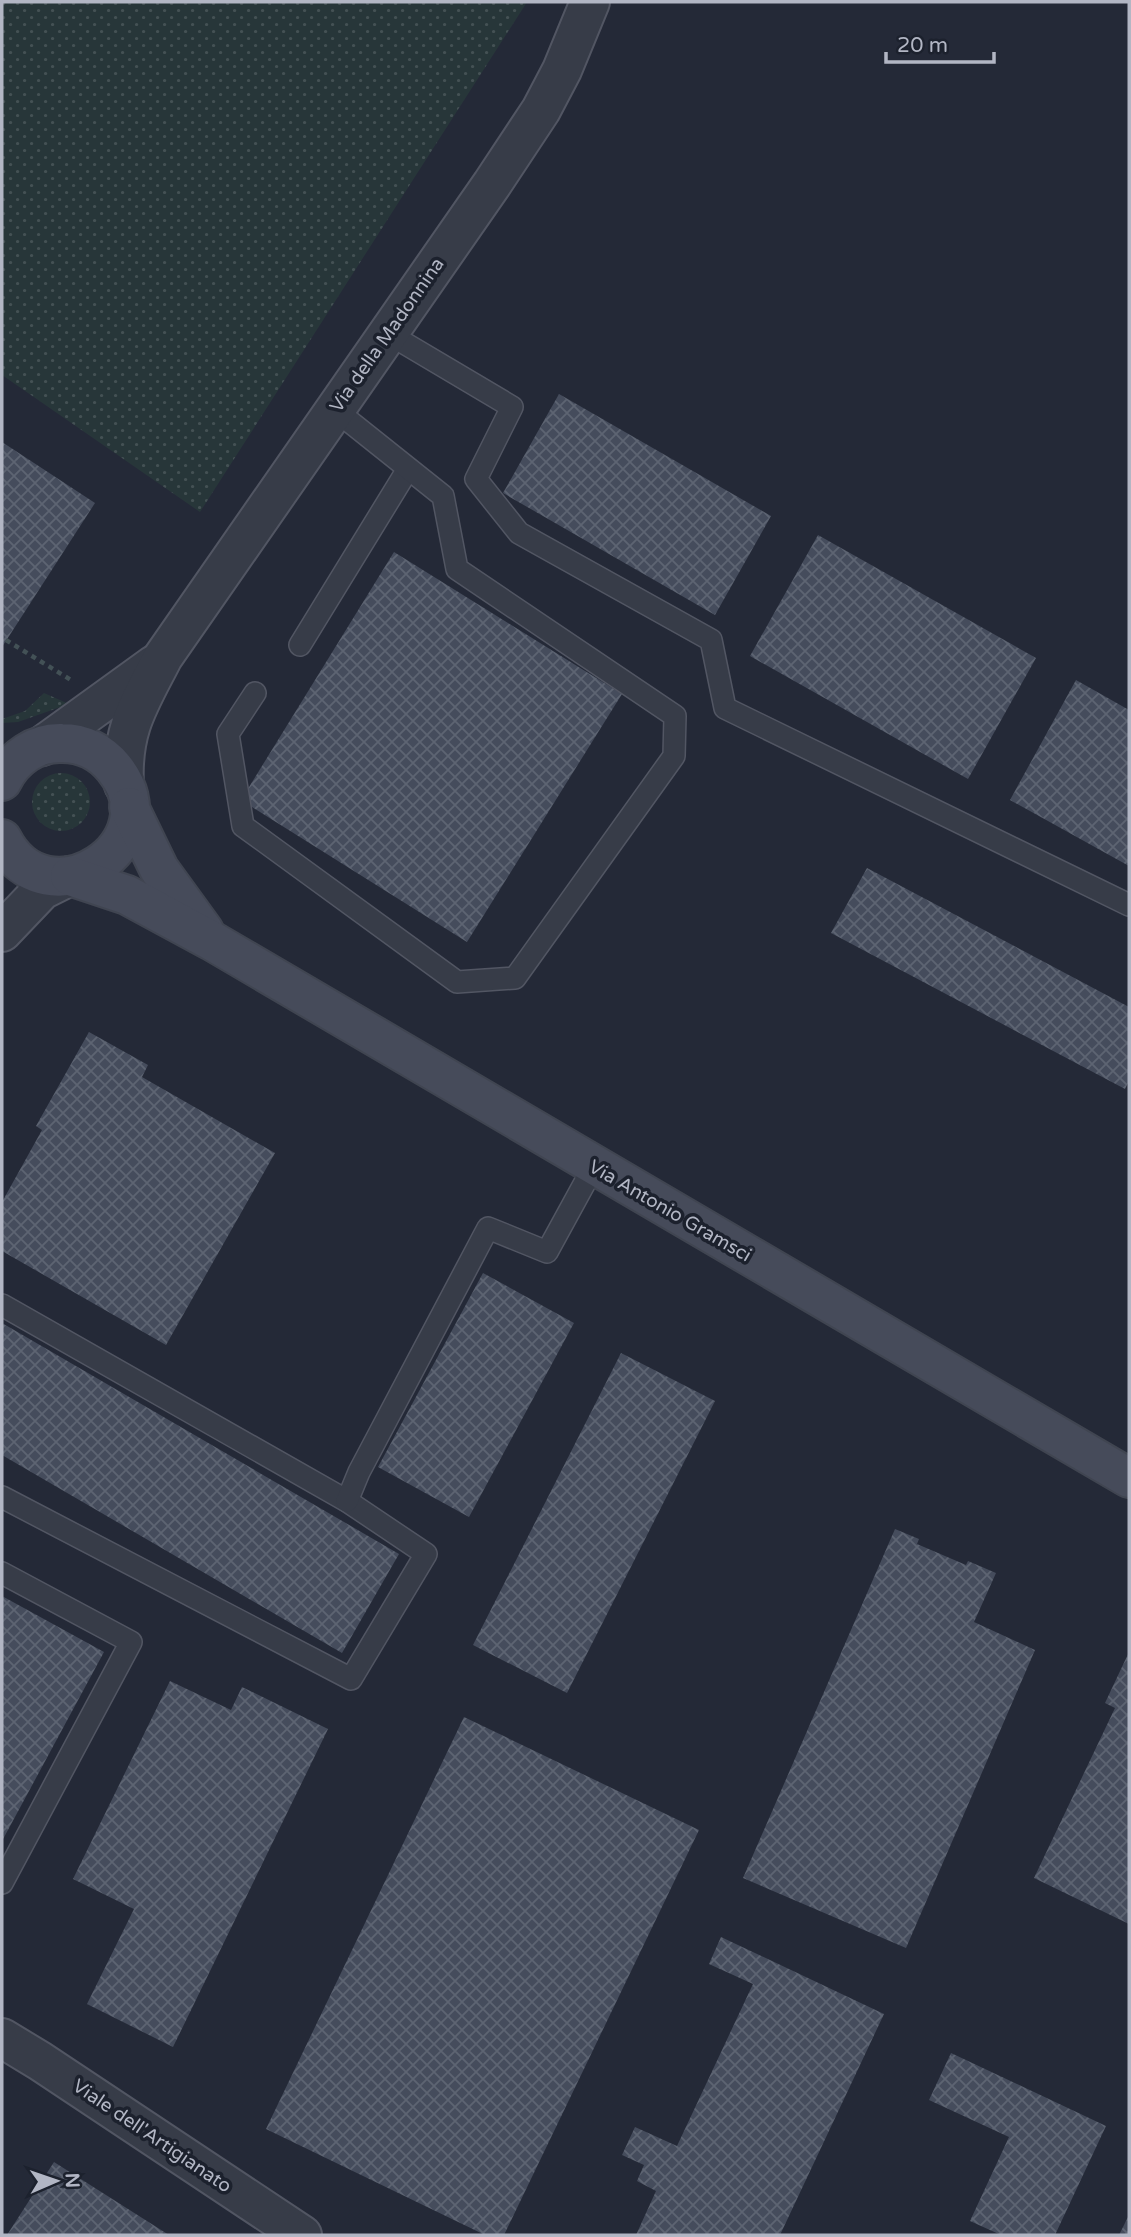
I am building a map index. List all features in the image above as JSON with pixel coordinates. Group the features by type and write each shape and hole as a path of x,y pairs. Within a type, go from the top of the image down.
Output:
{"street":[{"name":"Via della Madonnina","path":"126,796 124,746 130,722 163,657 541,110 562,70 590,2"},
{"name":"Via della Madonnina","path":"42,746 163,657"},
{"name":"Via Antonio Gramsci","path":"42,746 66,743 88,748 108,761 159,869 212,942"},
{"path":"2,749 42,746"},
{"path":"2,781 16,762 42,746"},
{"path":"2,932 42,890 71,876 93,870 115,851 126,830 126,796"},
{"name":"Via Antonio Gramsci","path":"2,839 14,857 29,868 46,875 71,876 127,895 212,942 1129,1478"},
{"name":"Viale dell'Artigianato","path":"2,2038 302,2235"}],"lane":[{"path":"388,334 512,408 476,479 519,533 711,640 725,708 1129,905"},
{"path":"255,693 228,734 243,825 457,982 515,978 674,756 675,716 457,569 443,496 334,410"},
{"path":"300,645 408,468"},
{"path":"347,1501 359,1472 488,1228 547,1252 594,1166"},
{"path":"2,1306 347,1501 426,1554 351,1679 2,1497"},
{"path":"2,1573 131,1642 2,1883"}],"shaded area":[{"path":"2,2 527,2 200,512 2,375"},
{"path":"44,693 69,704 18,722 2,723 2,719 25,711"},
{"path":"55,773 67,773 82,781 90,796 90,808 82,823 67,831 55,831 40,823 32,808 32,796 40,781"}],"building":[{"path":"559,394 771,516 715,615 503,493"},
{"path":"2,442 95,503 2,647"},
{"path":"818,535 1036,658 968,779 750,656"},
{"path":"394,552 622,694 467,942 241,800"},
{"path":"1076,680 1129,710 1129,866 1010,800"},
{"path":"867,868 1129,1007 1129,1081 1125,1089 831,933"},
{"path":"89,1032 148,1065 142,1077 275,1153 166,1345 2,1251 2,1202 42,1130 36,1126"},
{"path":"483,1273 574,1323 469,1517 378,1467"},
{"path":"2,1323 399,1554 342,1653 2,1455"},
{"path":"621,1353 715,1401 567,1693 473,1645"},
{"path":"895,1529 919,1539 917,1544 966,1565 968,1561 996,1573 974,1622 1035,1650 906,1948 743,1878"},
{"path":"2,1596 104,1652 2,1841"},
{"path":"1129,1652 1129,1924 1034,1878 1115,1708 1105,1703"},
{"path":"170,1681 231,1710 242,1687 328,1729 173,2047 87,2004 134,1909 73,1879"},
{"path":"464,1717 699,1830 504,2235 485,2235 266,2129"},
{"path":"721,1937 884,2014 780,2235 636,2235 656,2191 637,2181 644,2165 622,2155 635,2127 677,2146 753,1984 709,1964"},
{"path":"951,2053 1106,2126 1055,2235 1001,2235 970,2221 1009,2137 929,2100"},
{"path":"54,2162 169,2235 7,2235"},
{"path":"1129,2215 1129,2235 1119,2235"}]}
